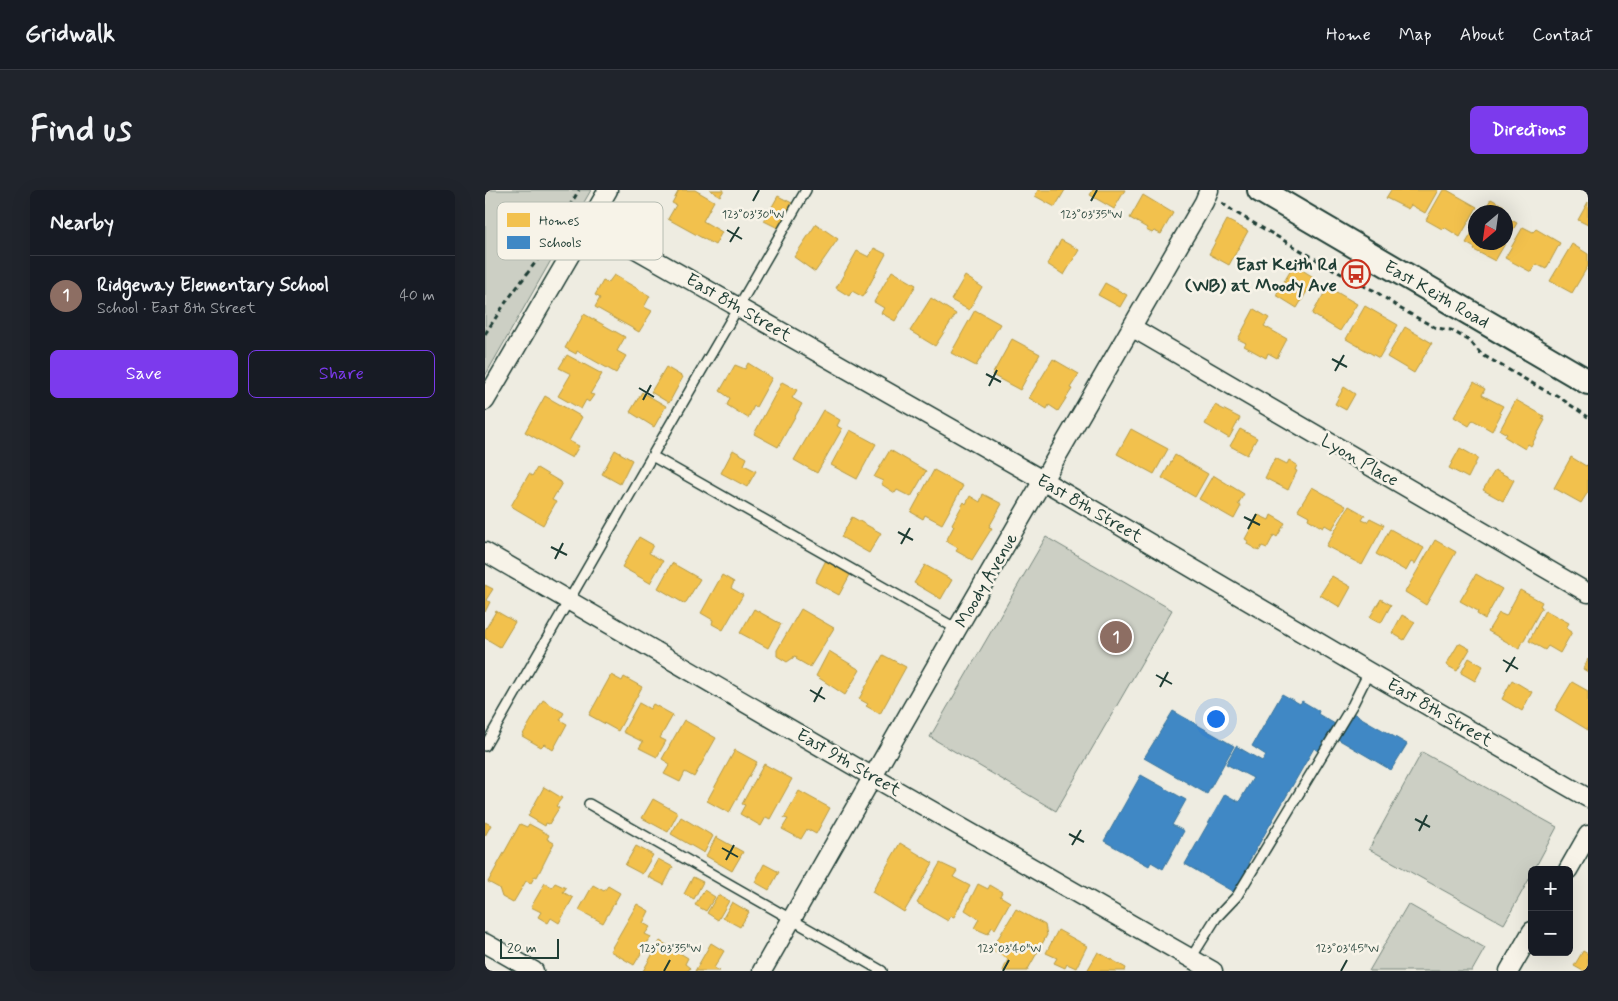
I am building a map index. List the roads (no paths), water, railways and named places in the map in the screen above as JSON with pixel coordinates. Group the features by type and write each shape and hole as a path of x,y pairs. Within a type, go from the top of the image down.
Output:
{"street":[{"path":"601,202 608,190"},
{"name":"East Keith Road","path":"1260,190 1588,382"},
{"name":"Moody Avenue","path":"762,971 1204,202 1214,194"},
{"path":"485,401 568,260"},
{"name":"East 8th Street","path":"657,260 1044,481 1588,798"},
{"name":"Lyon Place","path":"1133,328 1588,593"},
{"name":"East 9th Street","path":"485,552 1213,971"},
{"path":"1570,866 1588,834"},
{"path":"1509,971 1528,939"},
{"path":"485,943 534,971"}],"lane":[{"path":"485,746 806,190"},
{"path":"651,456 957,629"},
{"path":"1191,958 1216,918 1237,896 1353,704 1369,672"},
{"path":"589,804 882,971"}],"place":[{"name":"East Keith Rd (WB) at Moody Ave","path":"1356,274"},
{"name":"Ridgeway Elementary School","path":"1116,637"}]}
